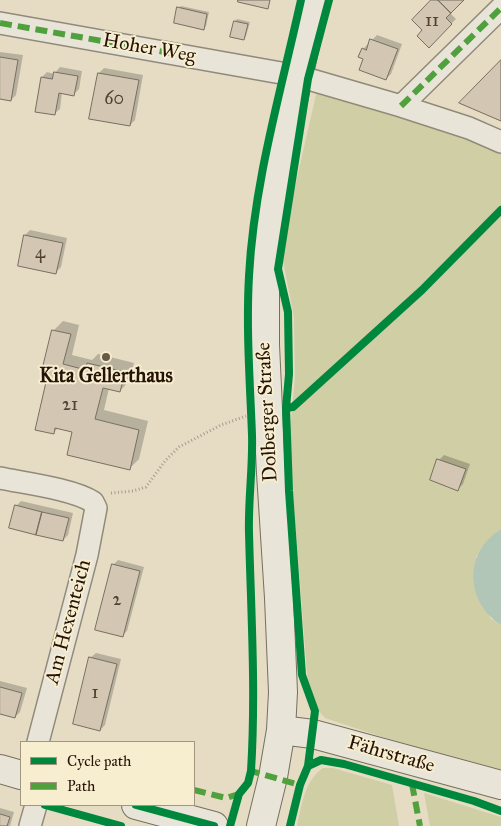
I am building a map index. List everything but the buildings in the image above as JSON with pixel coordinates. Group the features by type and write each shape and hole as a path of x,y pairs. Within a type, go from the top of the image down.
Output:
{"main road":[{"name":"Dolberger Straße","path":"261,826 273,777 280,730 282,692 279,598 265,345 265,258 285,137 315,0"},
{"name":"Fährstraße","path":"280,730 313,734 501,785"},
{"path":"0,769 20,775"},
{"path":"140,806 214,826"}],"street":[{"path":"401,106 501,8"},
{"name":"Hoher Weg","path":"0,23 298,76 469,128 501,142"},
{"path":"0,478 56,489 93,502"},
{"name":"Am Hexenteich","path":"38,741 96,516 96,508 93,502"},
{"path":"30,826 36,806"}],"path":[{"path":"93,502 107,493 133,491 146,487 165,462 180,447 221,424 251,419 250,405"}],"shaded area":[{"path":"318,86 501,149 501,529 487,541 476,557 490,618 501,625 501,771 382,737 325,718 312,703 308,686 289,442 295,377 294,317 283,261 288,217"},
{"path":"501,529 501,625 480,604 475,591 473,577 475,563 480,550"},
{"path":"323,768 333,768 392,785 399,826 297,826 302,802 308,787 317,773"},
{"path":"424,793 501,817 501,826 430,826"}],"marked path":[{"path":"401,106 501,8"},
{"path":"0,23 193,57"},
{"path":"250,774 251,771 300,785"},
{"path":"412,784 420,826"},
{"path":"195,790 226,798 239,794"}],"cycle path":[{"path":"230,826 239,794 248,783 251,771 253,652 249,521 252,435 248,316 252,241 262,171 301,0"},
{"path":"290,826 300,785 308,766 315,711 302,675 289,491 286,408 289,374 288,312 278,269 308,79 329,0"},
{"path":"286,408 293,407 422,290 501,210"},
{"path":"308,766 321,760 344,764 474,801 501,811"},
{"path":"49,806 121,826"},
{"path":"140,806 214,826"}],"place":[{"name":"Kita Gellerthaus","path":"106,357"}]}
